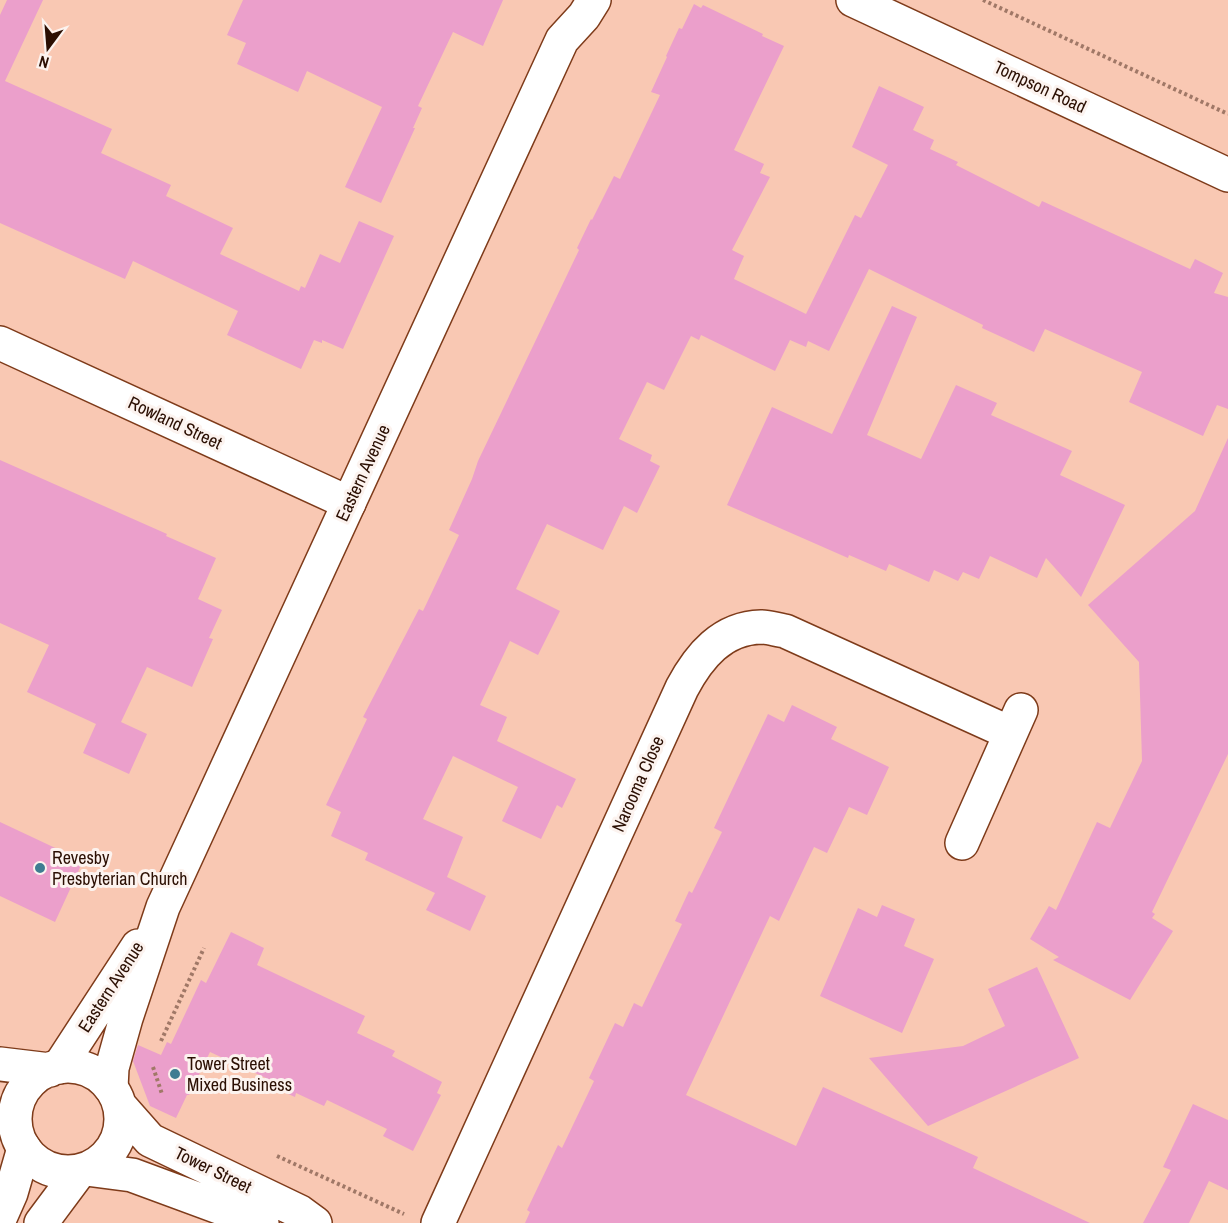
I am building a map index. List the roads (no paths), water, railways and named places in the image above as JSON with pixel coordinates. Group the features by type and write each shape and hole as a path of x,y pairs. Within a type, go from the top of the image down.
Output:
{"street":[{"name":"Eastern Avenue","path":"562,40 565,0"},
{"name":"Eastern Avenue","path":"115,1097 112,1068 163,907 562,40 584,16 594,0"},
{"name":"Tompson Road","path":"853,0 1228,175"},
{"name":"Rowland Street","path":"0,343 349,503"},
{"name":"Narooma Close","path":"426,1221 682,688 695,664 714,643 737,631 762,627 785,631 1016,722 962,843"},
{"name":"Eastern Avenue","path":"55,1069 163,907"},
{"path":"0,1064 55,1069 79,1067 97,1074 115,1097 121,1125 116,1144 104,1159 83,1170 68,1172 48,1169 32,1158 13,1128"},
{"path":"0,1218 11,1193 13,1128 17,1104 26,1087 41,1074 55,1069"},
{"name":"Tower Street","path":"115,1097 150,1140 300,1212 315,1223"},
{"path":"41,1223 83,1170"},
{"name":"Tower Street","path":"83,1170 132,1175 262,1223"}],"place":[{"name":"Revesby Presbyterian Church","path":"40,868"},
{"name":"Tower Street Mixed Business","path":"175,1074"}]}
